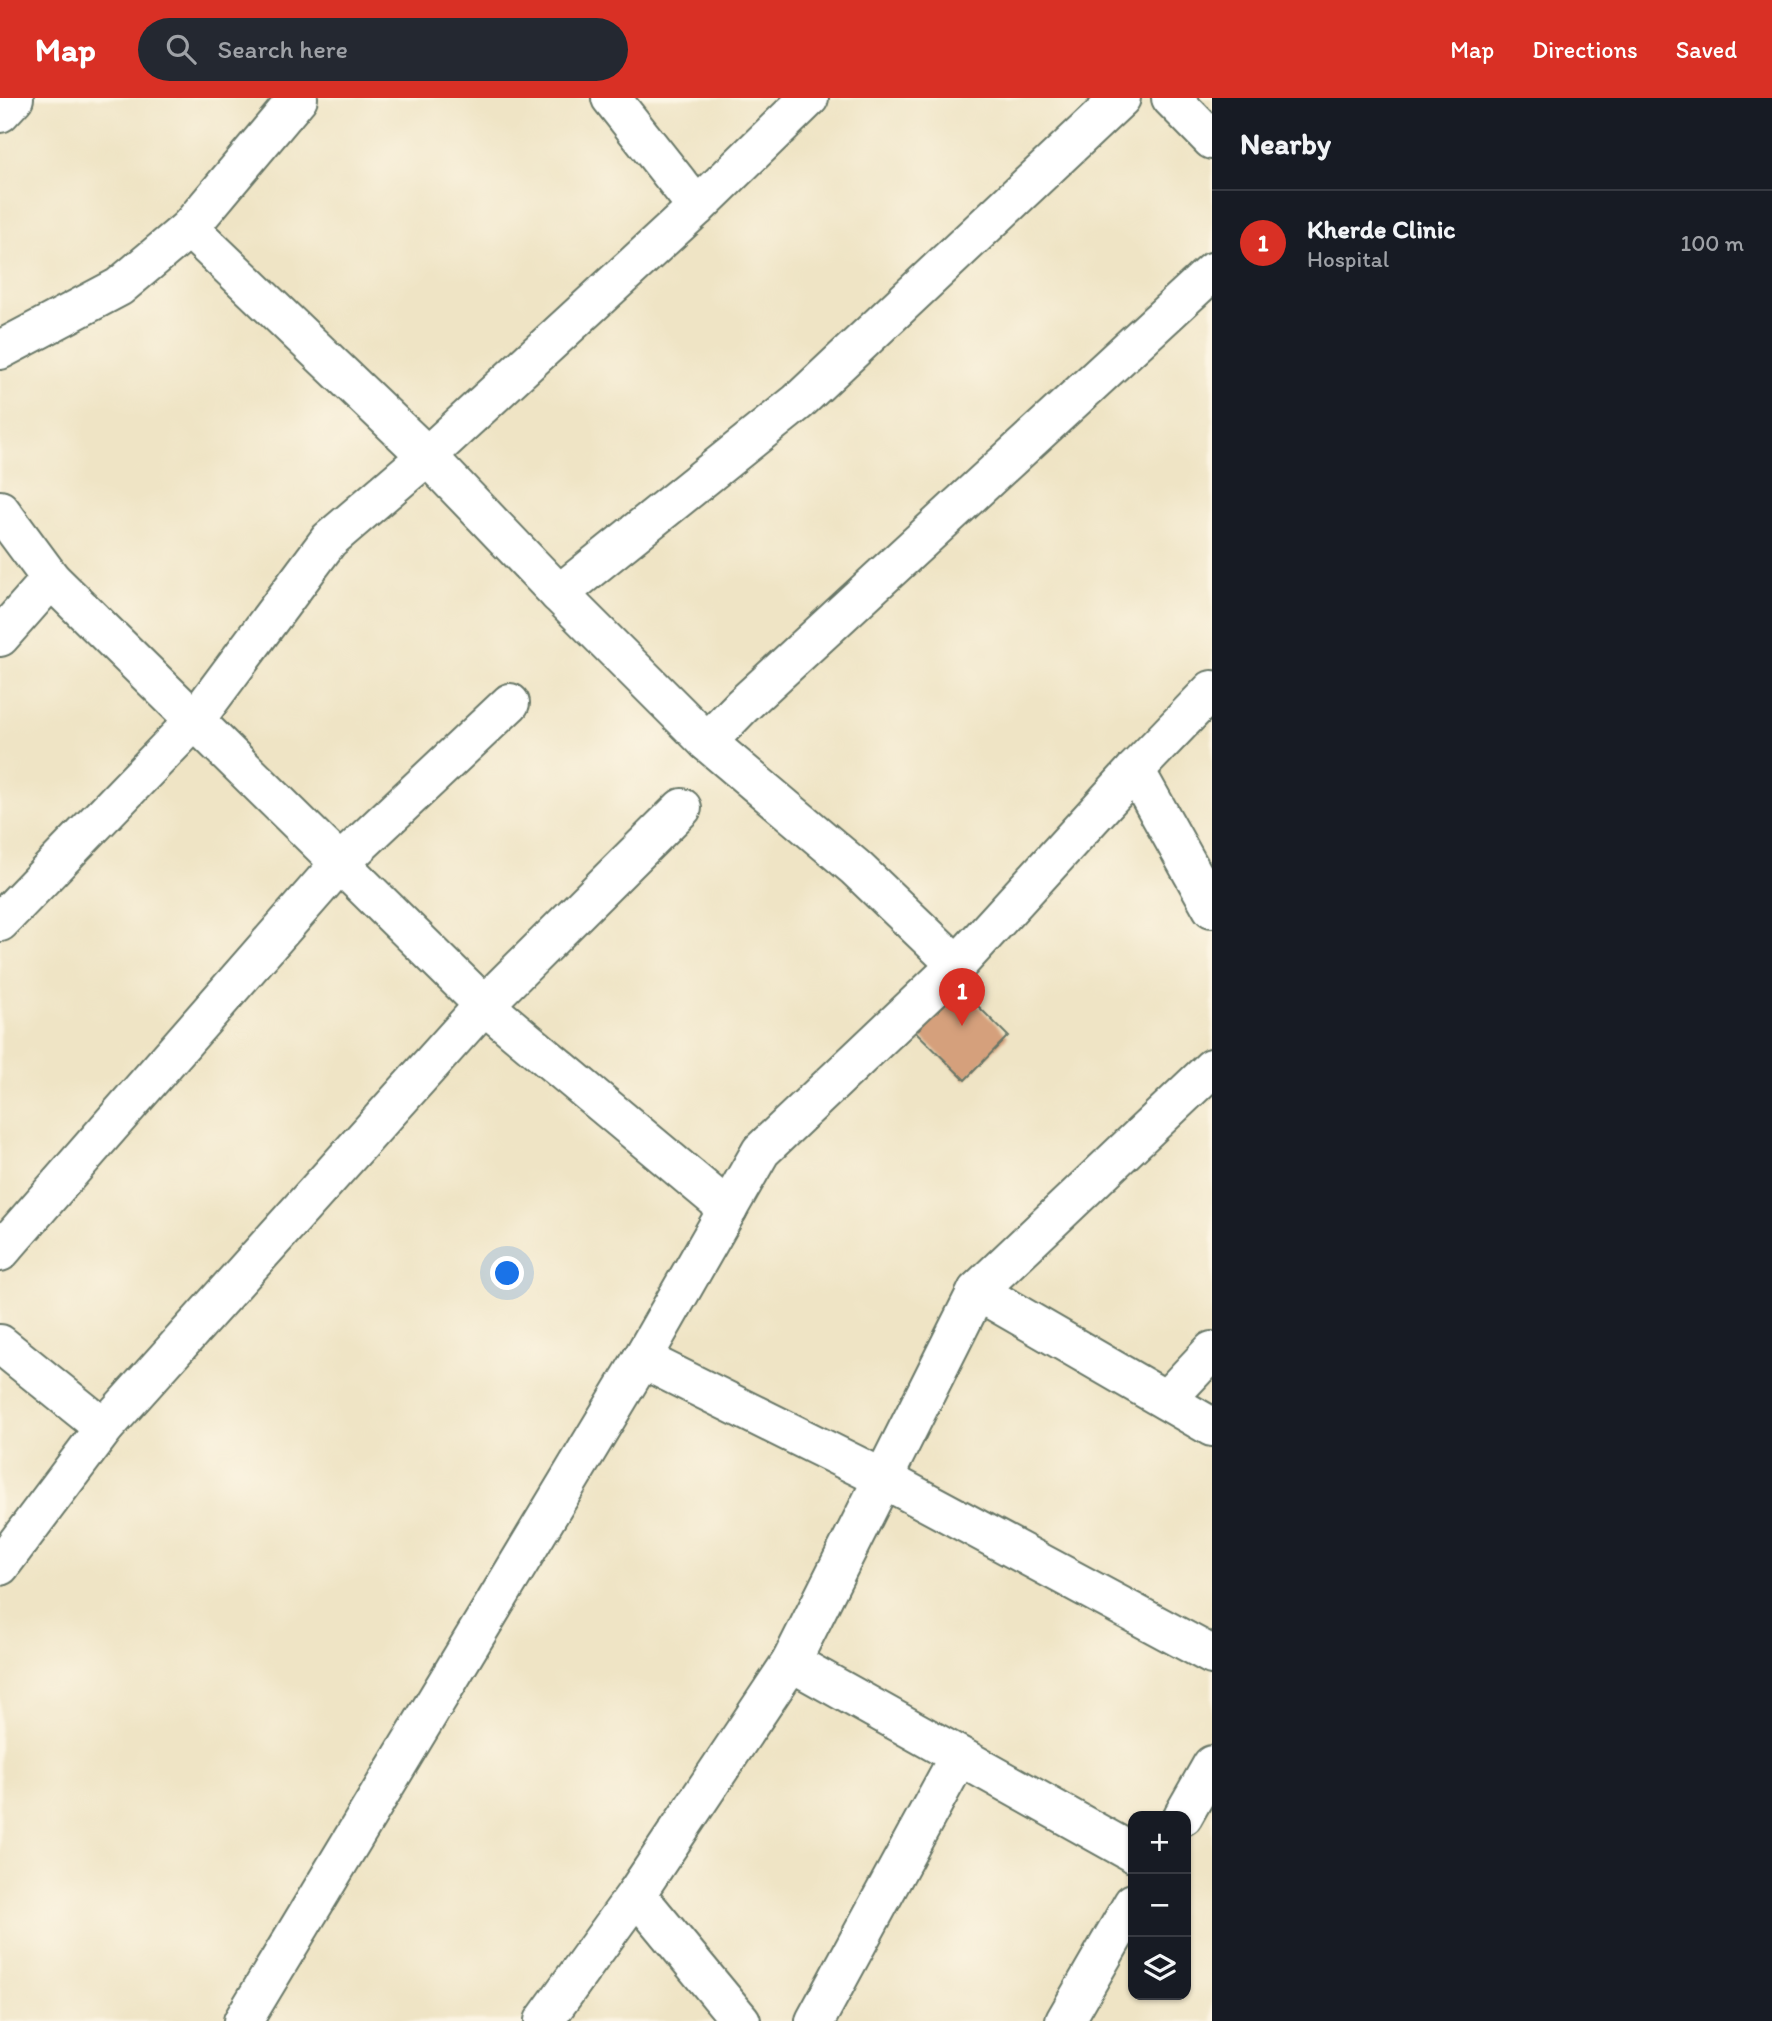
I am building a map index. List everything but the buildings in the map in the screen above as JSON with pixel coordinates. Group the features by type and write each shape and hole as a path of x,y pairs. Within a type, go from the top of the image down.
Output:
{"street":[{"path":"0,113 14,98"},
{"path":"0,350 119,287 188,228 298,98"},
{"path":"611,98 697,208"},
{"path":"0,922 195,720 329,540 427,456 697,208 808,98"},
{"path":"559,594 797,402 1121,98"},
{"path":"1171,98 1212,140"},
{"path":"188,228 427,456 707,743 856,869 957,965"},
{"path":"707,743 742,706 1212,272"},
{"path":"0,510 51,579 484,1005 728,1209"},
{"path":"0,638 51,579"},
{"path":"243,2021 642,1360 761,1152 957,965 1212,690"},
{"path":"0,1252 340,863 510,703"},
{"path":"1135,770 1212,908"},
{"path":"0,1566 104,1428 484,1005 682,808"},
{"path":"544,2021 636,1894 791,1662 977,1291 1212,1068"},
{"path":"977,1291 1212,1427"},
{"path":"0,1344 104,1428"},
{"path":"1166,1400 1212,1351"},
{"path":"642,1360 884,1479 1212,1655"},
{"path":"791,1662 1128,1850"},
{"path":"816,2021 959,1756"},
{"path":"1186,1811 1212,1765"},
{"path":"636,1894 740,2021"},
{"path":"1065,2021 1128,1912"}],"place":[{"name":"Kherde Clinic","path":"962,1026"}]}
